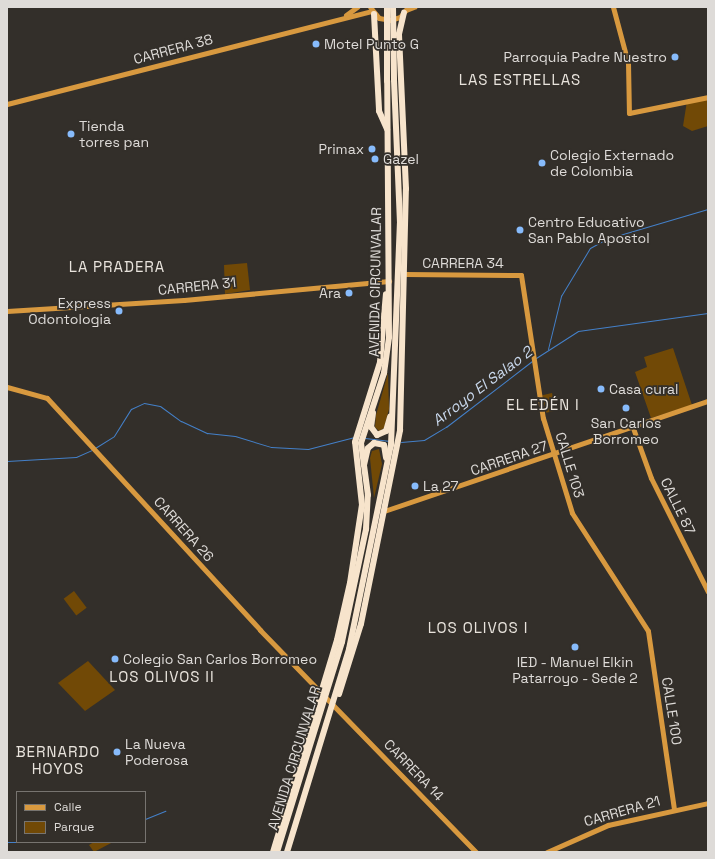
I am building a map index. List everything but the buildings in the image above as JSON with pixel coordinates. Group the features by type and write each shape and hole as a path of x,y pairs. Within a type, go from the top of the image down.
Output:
{"highway":[{"name":"AVENIDA CIRCUNVALAR","path":"287,852 333,706 359,610 391,442 394,400 400,223 396,110 390,81 387,7"},
{"name":"AVENIDA CIRCUNVALAR","path":"277,852 348,616 366,529 364,466 358,443 359,435 376,400 387,359 389,281 388,130 393,7"},
{"path":"333,706 354,653 399,439 405,274 406,171 400,96 399,27 406,10"},
{"path":"372,11 379,110 388,130"},
{"path":"396,110 400,96"},
{"path":"359,435 380,362 389,281"},
{"path":"376,400 371,427 374,434 381,435 387,428 394,400"},
{"path":"364,466 368,448 378,442 386,449 387,468"},
{"path":"273,852 323,695 344,613 361,524 362,496 358,443"}],"street":[{"name":"CARRERA 38","path":"346,16 357,7"},
{"path":"372,11 390,20 414,7"},
{"path":"613,7 628,63 629,113 708,97"},
{"name":"CARRERA 38","path":"7,104 346,16 372,11"},
{"name":"CARRERA 34","path":"405,274 522,275"},
{"name":"CALLE 103","path":"522,275 543,418 554,455 581,531 643,618"},
{"name":"CARRERA 31","path":"7,310 184,300 389,281"},
{"name":"CARRERA 26","path":"7,387 47,398 333,706"},
{"name":"CARRERA 27","path":"384,511 554,455 708,401"},
{"name":"CALLE 87","path":"633,428 651,478 708,592"},
{"name":"CALLE 100","path":"643,618 648,631 674,809"},
{"name":"CARRERA 14","path":"333,706 476,852"},
{"name":"CARRERA 21","path":"547,852 608,825 674,809 708,804"}],"green space":[{"path":"708,99 708,126 692,131 683,126 687,101"},
{"path":"247,263 250,290 225,294 224,265"},
{"path":"673,348 692,405 651,418 635,372 647,367 644,357"},
{"path":"388,373 389,409 384,428 379,431 375,427 376,415"},
{"path":"552,393 556,411 546,413 542,395"},
{"path":"379,449 382,464 374,498 370,458 372,451"},
{"path":"74,591 87,608 76,616 64,599"},
{"path":"88,661 115,690 85,711 58,683"},
{"path":"92,843 111,843 94,852 89,845"}],"waterway":[{"path":"548,349 561,296 590,248 606,239 708,209"},
{"name":"Arroyo El Salao 2","path":"536,358 578,331 708,313"},
{"name":"Arroyo El Salao 2","path":"401,442 424,440 446,427 532,361"},
{"name":"Arroyo El Salao 2","path":"95,448 114,436 131,409 144,403 160,406 181,421 207,433 235,436 271,447 308,449 354,437"},
{"name":"Arroyo El Salao 2","path":"365,438 388,441"},
{"name":"Arroyo El Salao 2","path":"7,461 76,457 92,450"},
{"path":"146,819 165,811"},
{"path":"7,842 16,842"}],"place":[{"name":"Motel Punto G","path":"316,44"},
{"name":"Parroquia Padre Nuestro","path":"675,57"},
{"name":"Tienda torres pan","path":"71,134"},
{"name":"Primax","path":"372,149"},
{"name":"Gazel","path":"375,159"},
{"name":"Colegio Externado de Colombia","path":"542,163"},
{"name":"Centro Educativo San Pablo Apostol","path":"520,230"},
{"name":"Ara","path":"349,293"},
{"name":"Express Odontologia","path":"119,311"},
{"name":"Casa cural","path":"601,389"},
{"name":"San Carlos Borromeo","path":"626,408"},
{"name":"La 27","path":"415,486"},
{"name":"IED - Manuel Elkin Patarroyo - Sede 2","path":"575,647"},
{"name":"Colegio San Carlos Borromeo","path":"115,659"},
{"name":"La Nueva Poderosa","path":"117,752"}],"district":[{"name":"LAS ESTRELLAS","path":"520,80"},
{"name":"LA PRADERA","path":"117,267"},
{"name":"EL EDÉN I","path":"543,405"},
{"name":"LOS OLIVOS I","path":"478,628"},
{"name":"LOS OLIVOS II","path":"162,677"},
{"name":"BERNARDO HOYOS","path":"58,760"}]}
